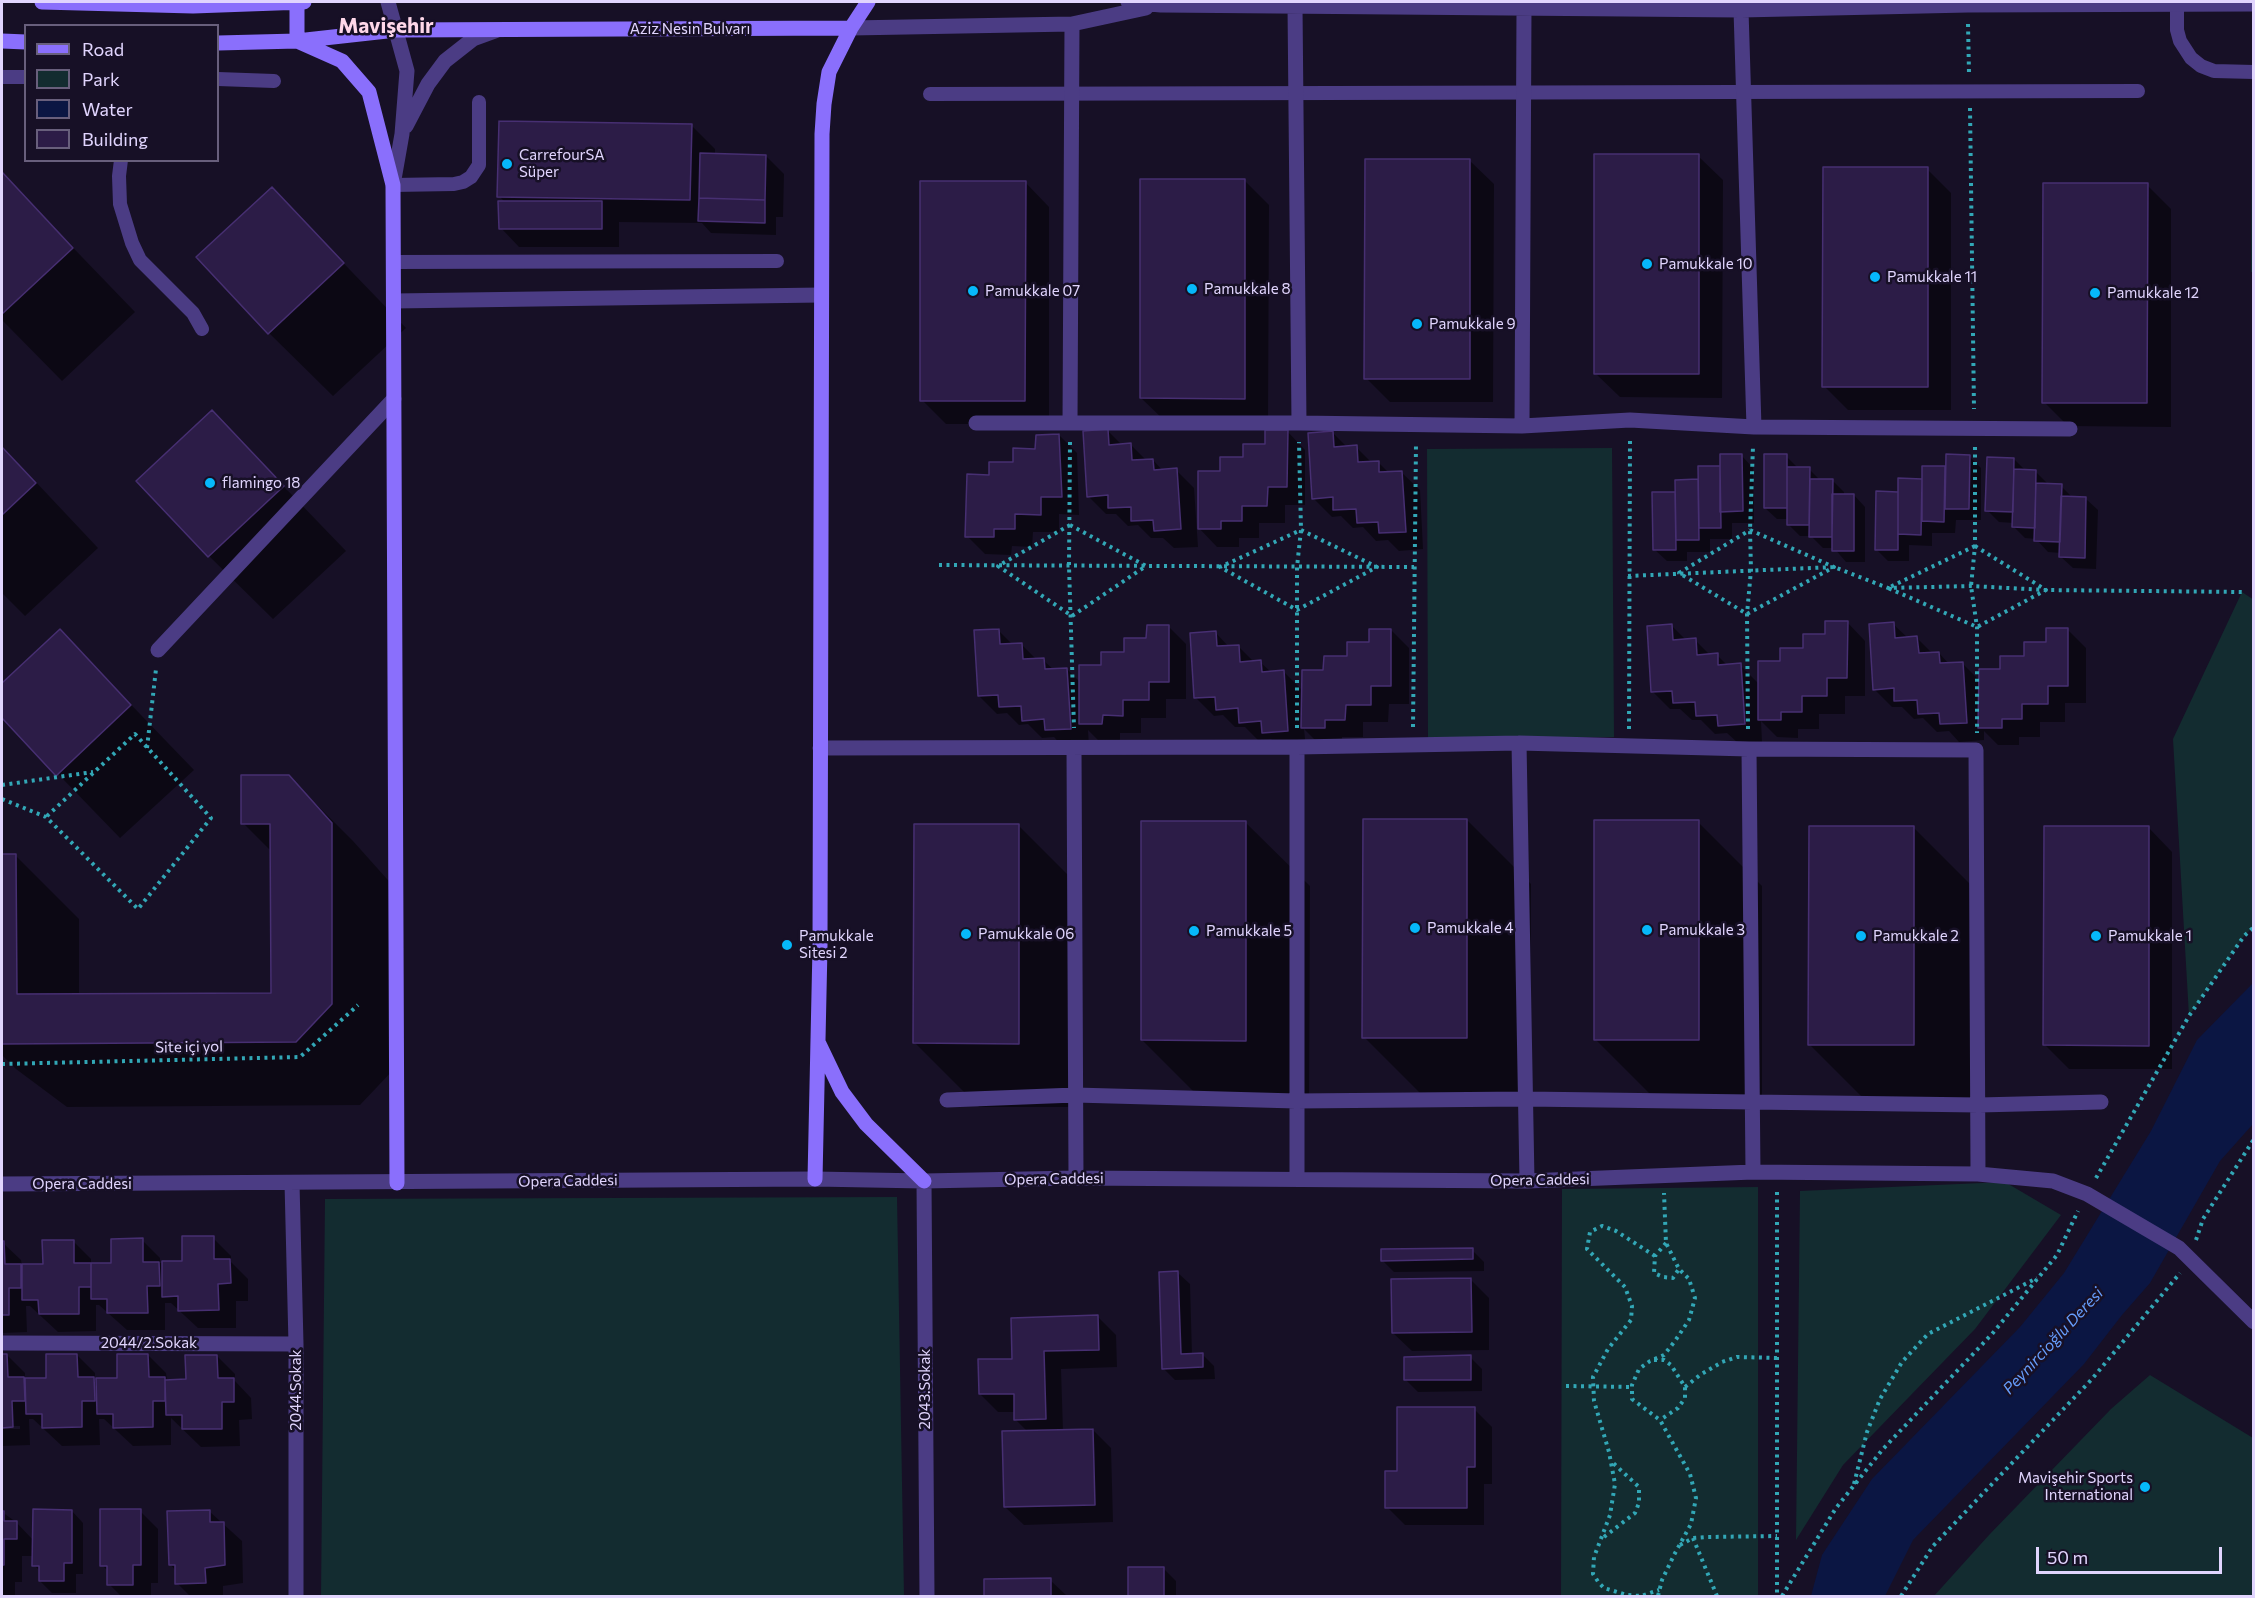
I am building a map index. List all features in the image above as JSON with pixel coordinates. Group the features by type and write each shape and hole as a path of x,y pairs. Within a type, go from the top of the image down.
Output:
{"street":[{"path":"42,2 200,4 304,2"},
{"path":"297,2 297,41 342,61 369,92 393,185"},
{"path":"388,2 408,71 402,134 393,185 398,1183"},
{"path":"815,1179 820,947 821,295 824,104 829,72 850,28 868,2"},
{"name":"Aziz Nesin Bulvarı","path":"1128,2 1161,5 1741,10 1968,5 2253,4"},
{"name":"Aziz Nesin Bulvarı","path":"219,43 297,41 396,30 850,28 1072,24 1161,5"},
{"path":"1294,6 1299,423"},
{"path":"1522,426 1524,9"},
{"path":"1741,10 1754,428"},
{"path":"1070,423 1072,24"},
{"path":"402,134 428,84 445,61 472,39 497,29"},
{"path":"2,41 24,42"},
{"path":"394,301 821,295"},
{"path":"158,650 394,399"},
{"path":"976,423 1522,426 1630,420 1754,428 2070,429"},
{"path":"820,748 1298,747 1519,743 1749,749 1976,750 1978,1174"},
{"path":"1519,743 1527,1181"},
{"path":"1296,1179 1298,747"},
{"path":"1074,748 1076,1178"},
{"path":"1749,749 1753,1172"},
{"path":"818,1043 842,1092 866,1124 924,1181"},
{"path":"947,1100 1075,1095 1296,1101 1526,1099 1979,1105 2101,1102"},
{"name":"Opera Caddesi","path":"2,1184 815,1179 924,1181 1076,1178 1527,1181 1753,1172 1978,1174 2053,1181 2087,1194 2179,1248 2253,1322"},
{"name":"2043.Sokak","path":"924,1181 927,1596"},
{"name":"2044.Sokak","path":"292,1183 296,1344 296,1596"},
{"name":"2044/2.Sokak","path":"2,1343 296,1344"}],"lane":[{"path":"2177,4 2177,30 2191,58 2201,66 2214,71 2253,72"},
{"path":"2,77 24,77"},
{"path":"219,79 274,81"},
{"path":"930,94 2138,91"},
{"path":"393,185 454,184 471,177 479,165 479,102"},
{"path":"121,162 120,204 132,243 140,260 193,313 202,329"},
{"path":"393,262 777,261"}],"path":[{"path":"1968,5 1975,546 1971,586 1977,627 1976,750"},
{"path":"1629,746 1630,420"},
{"path":"1070,423 1069,566 1074,748"},
{"path":"1298,747 1297,610 1301,530 1299,423"},
{"path":"1413,745 1416,425"},
{"path":"1749,749 1747,614 1751,570 1750,530 1754,428"},
{"path":"998,566 1070,525"},
{"path":"1070,525 1146,566"},
{"path":"1220,567 1301,530"},
{"path":"1301,530 1377,567"},
{"path":"1750,530 1977,627"},
{"path":"1679,573 1750,530"},
{"path":"1888,588 1975,546"},
{"path":"1975,546 2046,590"},
{"path":"939,565 1414,567"},
{"path":"998,566 1072,616"},
{"path":"1072,616 1146,566"},
{"path":"1220,567 1297,610"},
{"path":"1297,610 1377,567"},
{"path":"1628,576 1834,567"},
{"path":"1747,614 1834,567"},
{"path":"1679,573 1747,614"},
{"path":"1888,588 1971,586 2046,590 2242,592"},
{"path":"1977,627 2046,590"},
{"path":"147,748 158,650"},
{"path":"2,799 46,817 138,909 211,818 135,734 46,817"},
{"path":"2,785 94,772"},
{"path":"1782,1596 1836,1508 1883,1449 1992,1334 2057,1255 2087,1194 2189,1016 2244,936 2253,927"},
{"name":"Site içi yol","path":"2,1064 300,1056 358,1005"},
{"path":"1901,1596 1933,1546 2092,1379 2190,1260 2203,1219 2253,1139"},
{"path":"1777,1173 1777,1596"},
{"path":"1658,1596 1679,1545 1691,1524 1696,1498 1690,1474 1660,1420 1632,1400 1632,1387 1639,1369 1653,1359 1664,1355 1689,1320 1695,1298 1689,1279 1679,1269 1666,1243 1664,1176"},
{"path":"1655,1256 1616,1231 1602,1226 1590,1232 1587,1249 1625,1287 1632,1306 1631,1320 1608,1349 1593,1377 1594,1401 1615,1484 1610,1515 1594,1557 1593,1574 1604,1588 1627,1594 1641,1596 1659,1590"},
{"path":"1666,1243 1655,1256 1654,1273 1673,1278 1679,1269"},
{"path":"1854,1486 1867,1432 1880,1400 1902,1362 1928,1334 2040,1276"},
{"path":"1685,1387 1715,1366 1737,1357 1777,1358"},
{"path":"1653,1359 1664,1360 1671,1365 1685,1387 1685,1398 1678,1408 1660,1420"},
{"path":"1566,1386 1632,1387"},
{"path":"1603,1538 1635,1514 1639,1503 1639,1487 1611,1462"},
{"path":"1679,1545 1693,1538 1777,1536"},
{"path":"1693,1538 1718,1596"}],"green space":[{"path":"2252,119 2254,119 2253,272 2251,272"},
{"path":"1612,448 1614,737 1428,738 1427,449"},
{"path":"2242,592 2254,600 2253,927 2244,936 2189,1016 2173,739"},
{"path":"2005,1182 2061,1215 1975,1329 1843,1465 1796,1540 1800,1191"},
{"path":"1758,1187 1758,1596 1561,1596 1562,1189"},
{"path":"897,1197 904,1596 321,1596 325,1199"},
{"name":"Mavişehir Sports International","path":"2150,1375 2253,1438 2253,1596 1934,1596 1989,1535 2111,1409"}],"water":[{"name":"Peynircioğlu Deresi","path":"2253,983 2253,1124 2220,1161 2150,1283 2084,1364 1913,1540 1885,1596 1811,1596 1822,1555 1872,1479 2020,1327 2064,1273 2151,1131 2197,1040"}],"building":[{"path":"499,121 692,124 690,200 497,197"},
{"path":"700,153 766,155 765,200 699,198"},
{"name":"Pamukkale 10","path":"1594,154 1699,154 1699,374 1594,374"},
{"name":"Pamukkale 9","path":"1365,159 1470,159 1470,379 1364,379"},
{"name":"Pamukkale 11","path":"1823,167 1928,167 1928,387 1822,387"},
{"path":"2,172 73,248 2,314"},
{"name":"Pamukkale 8","path":"1140,179 1245,179 1245,399 1140,398"},
{"name":"Pamukkale 07","path":"920,181 1026,181 1025,401 920,401"},
{"name":"Pamukkale 12","path":"2043,183 2148,183 2147,403 2042,403"},
{"path":"272,187 344,263 268,334 196,257"},
{"path":"699,198 765,200 765,223 698,221"},
{"path":"498,201 602,201 602,229 499,229"},
{"name":"flamingo 18","path":"212,410 284,486 208,557 136,481"},
{"path":"1108,429 1109,445 1131,443 1132,460 1153,459 1154,470 1177,468 1181,529 1154,531 1153,520 1131,521 1131,507 1108,508 1108,495 1087,497 1083,431"},
{"path":"1265,430 1288,430 1287,487 1268,487 1267,506 1242,506 1242,521 1221,521 1221,529 1198,529 1198,471 1220,471 1220,457 1243,457 1243,444 1265,444"},
{"path":"1333,431 1334,447 1357,445 1358,462 1379,461 1379,472 1402,471 1406,532 1379,533 1378,522 1357,523 1356,509 1333,510 1333,497 1312,499 1308,433"},
{"path":"1059,434 1062,497 1041,497 1041,515 1015,514 1015,529 994,529 994,537 965,537 967,474 989,475 989,462 1013,462 1013,448 1035,449 1036,435"},
{"path":"2,447 36,483 2,515"},
{"path":"1720,454 1742,454 1743,511 1720,512"},
{"path":"1764,454 1787,454 1787,508 1764,508"},
{"path":"1946,454 1970,455 1969,509 1945,509"},
{"path":"1987,457 2014,458 2013,512 1985,511"},
{"path":"1698,466 1720,466 1721,528 1699,528"},
{"path":"1922,466 1945,466 1944,522 1922,521"},
{"path":"1787,467 1810,467 1809,525 1787,525"},
{"path":"2014,469 2036,470 2035,528 2012,527"},
{"path":"1898,478 1922,479 1921,535 1898,534"},
{"path":"1698,479 1699,540 1676,540 1675,480"},
{"path":"1810,479 1833,479 1832,537 1809,537"},
{"path":"2036,483 2062,484 2060,542 2034,541"},
{"path":"1876,491 1898,492 1898,550 1875,550"},
{"path":"1652,492 1675,492 1676,550 1653,550"},
{"path":"1832,494 1854,494 1854,551 1832,551"},
{"path":"2061,496 2086,497 2085,558 2059,557"},
{"path":"1825,621 1848,621 1847,678 1827,678 1827,696 1802,696 1802,712 1781,712 1781,720 1758,720 1758,661 1780,661 1780,648 1803,648 1803,634 1825,634"},
{"path":"1894,622 1895,638 1917,636 1919,653 1939,652 1940,663 1963,662 1967,723 1940,724 1939,713 1918,714 1917,700 1894,701 1894,688 1873,690 1869,624"},
{"path":"1672,624 1673,640 1696,638 1697,655 1718,653 1718,665 1741,663 1745,724 1718,726 1717,715 1696,716 1695,702 1673,703 1672,691 1651,692 1647,626"},
{"path":"1147,625 1169,625 1169,682 1149,682 1149,700 1123,700 1123,716 1103,715 1102,724 1079,724 1079,665 1101,665 1101,652 1124,652 1124,638 1146,638"},
{"path":"2046,628 2068,628 2068,686 2048,686 2048,704 2022,704 2022,719 2002,719 2002,728 1978,728 1979,669 2000,669 2000,656 2024,656 2024,642 2046,642"},
{"path":"60,629 131,705 56,776 2,718 2,683"},
{"path":"999,629 1000,644 1022,643 1023,659 1044,658 1045,669 1067,668 1071,729 1045,730 1044,719 1022,721 1021,706 999,707 998,695 978,696 974,630"},
{"path":"1369,629 1391,629 1391,686 1371,686 1371,705 1346,705 1345,720 1325,720 1325,728 1301,728 1302,670 1323,670 1324,656 1347,656 1347,642 1369,642"},
{"path":"1216,631 1217,646 1239,645 1240,662 1261,660 1262,672 1284,670 1288,731 1262,733 1261,721 1239,723 1238,708 1216,710 1215,697 1194,698 1190,633"},
{"path":"241,775 289,775 332,823 332,1004 296,1042 2,1044 2,854 16,854 17,994 271,993 270,824 241,824"},
{"name":"Pamukkale 4","path":"1363,819 1467,819 1467,1038 1362,1038"},
{"name":"Pamukkale 3","path":"1594,820 1699,820 1699,1040 1594,1040"},
{"name":"Pamukkale 5","path":"1141,821 1246,821 1246,1041 1141,1040"},
{"name":"Pamukkale 06","path":"914,824 1019,824 1019,1044 913,1043"},
{"name":"Pamukkale 2","path":"1809,826 1914,826 1914,1045 1808,1045"},
{"name":"Pamukkale 1","path":"2044,826 2149,826 2149,1046 2043,1045"},
{"path":"182,1236 214,1236 214,1259 230,1259 231,1283 218,1284 219,1310 178,1311 178,1296 162,1297 162,1261 182,1261"},
{"path":"143,1238 143,1262 159,1262 160,1286 147,1286 148,1313 107,1313 107,1299 91,1299 91,1263 111,1263 111,1239"},
{"path":"42,1240 74,1240 74,1263 91,1263 91,1287 79,1287 79,1314 39,1314 38,1300 22,1300 22,1264 43,1264"},
{"path":"2,1241 4,1241 5,1264 21,1264 21,1288 9,1288 9,1315 2,1315"},
{"path":"1473,1248 1473,1259 1381,1261 1381,1249"},
{"path":"1178,1271 1181,1354 1203,1353 1203,1367 1162,1369 1159,1272"},
{"path":"1471,1278 1472,1332 1392,1333 1391,1279"},
{"path":"1098,1315 1099,1350 1044,1351 1046,1419 1014,1420 1014,1394 979,1394 978,1359 1012,1359 1011,1318"},
{"path":"2,1354 7,1354 8,1377 24,1377 25,1401 12,1401 13,1427 2,1428"},
{"path":"46,1354 77,1354 78,1377 94,1377 95,1401 82,1401 82,1427 42,1428 42,1414 26,1414 25,1378 46,1378"},
{"path":"117,1354 148,1354 149,1377 165,1377 165,1401 153,1401 153,1427 113,1428 113,1414 97,1414 96,1378 117,1378"},
{"path":"185,1355 217,1355 218,1378 234,1378 234,1402 222,1402 222,1429 182,1429 182,1415 166,1415 165,1380 186,1379"},
{"path":"1471,1355 1471,1380 1404,1380 1404,1357"},
{"path":"1397,1407 1475,1407 1475,1467 1467,1467 1467,1508 1385,1508 1385,1471 1397,1471"},
{"path":"1093,1429 1095,1505 1004,1507 1002,1431"},
{"path":"33,1509 72,1510 72,1563 64,1563 64,1581 39,1581 39,1566 32,1566"},
{"path":"100,1509 141,1509 141,1565 133,1565 133,1585 107,1585 107,1566 100,1566"},
{"path":"210,1510 210,1522 224,1522 225,1565 205,1568 206,1583 175,1584 175,1565 169,1565 167,1511"},
{"path":"2,1511 4,1511 4,1521 17,1521 17,1539 4,1539 4,1565 2,1565"},
{"path":"1128,1567 1164,1567 1164,1596 1128,1596"},
{"path":"1051,1578 1051,1596 984,1596 984,1579"}],"place":[{"name":"CarrefourSA Süper","path":"507,164"},
{"name":"Pamukkale 10","path":"1647,264"},
{"name":"Pamukkale 11","path":"1875,277"},
{"name":"Pamukkale 8","path":"1192,289"},
{"name":"Pamukkale 07","path":"973,291"},
{"name":"Pamukkale 12","path":"2095,293"},
{"name":"Pamukkale 9","path":"1417,324"},
{"name":"flamingo 18","path":"210,483"},
{"name":"Pamukkale 4","path":"1415,928"},
{"name":"Pamukkale 3","path":"1647,930"},
{"name":"Pamukkale 5","path":"1194,931"},
{"name":"Pamukkale 06","path":"966,934"},
{"name":"Pamukkale 2","path":"1861,936"},
{"name":"Pamukkale 1","path":"2096,936"},
{"name":"Pamukkale Sitesi 2","path":"787,945"},
{"name":"Mavişehir Sports International","path":"2145,1487"}],"district":[{"name":"Mavişehir","path":"386,26"}]}
